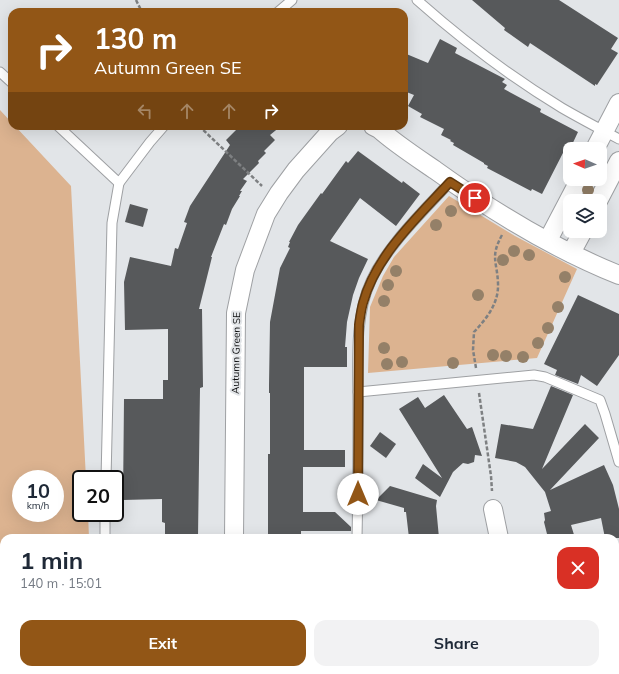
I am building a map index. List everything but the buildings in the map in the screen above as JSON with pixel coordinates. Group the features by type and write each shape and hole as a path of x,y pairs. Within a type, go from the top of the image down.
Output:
{"street":[{"path":"604,142 612,135 619,103"},
{"name":"Autumn Green SE","path":"234,534 236,313 245,270 266,214 275,199 296,170 333,130"},
{"path":"378,130 450,182 510,221 619,275"},
{"path":"602,194 619,161"},
{"path":"548,240 576,186"},
{"path":"572,253 580,238"},
{"path":"493,509 498,534"}],"lane":[{"path":"283,8 292,0"},
{"path":"417,0 447,26 501,68 562,108 612,135"},
{"path":"0,72 8,79"},
{"path":"62,130 118,183"},
{"path":"106,470 112,223 118,183 160,130"},
{"path":"357,534 359,325 362,304 371,281 383,259 401,236 450,182"},
{"path":"358,392 534,375 600,400 619,462"},
{"path":"104,534 105,522"}],"path":[{"path":"203,130 275,199"},
{"path":"493,509 491,476 473,350 474,332 488,317 496,300 498,284 494,256 510,221"}],"shaded area":[{"path":"0,110 8,119 8,130 19,130 71,186 86,470 72,470 72,522 88,522 89,534 0,534"},
{"path":"449,196 515,236 577,269 537,358 368,373 370,307 383,276 394,257"}],"route":[{"path":"358,494 359,325 362,304 371,281 383,259 401,236 450,182 475,198"}]}
